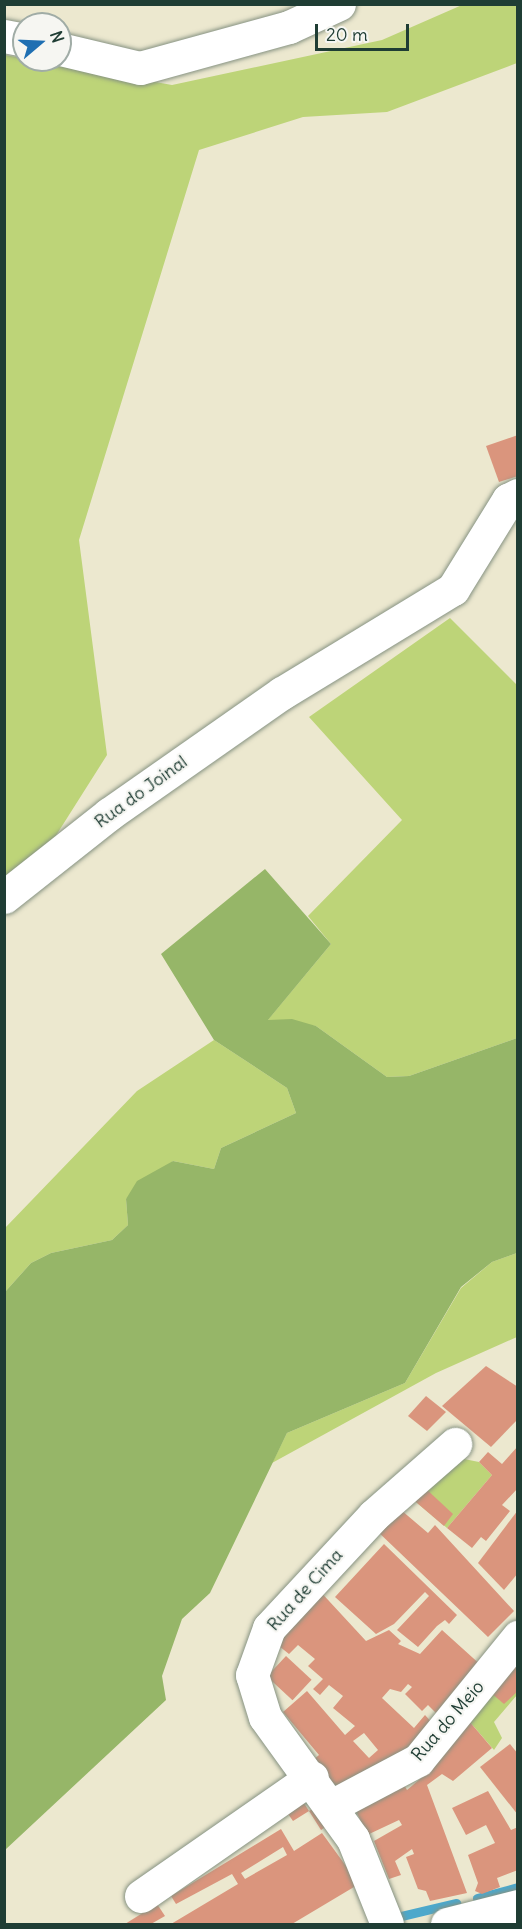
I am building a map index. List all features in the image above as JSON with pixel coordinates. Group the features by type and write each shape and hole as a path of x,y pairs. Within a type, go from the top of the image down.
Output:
{"street":[{"path":"72,52 140,68 289,27 339,4"},
{"name":"Rua do Joinal","path":"4,897 108,814 282,693 453,589 508,500 518,495"},
{"name":"Rua de Cima","path":"387,1924 370,1875 333,1805 258,1702 252,1676 259,1647 270,1628 374,1515 455,1444"},
{"name":"Rua do Meio","path":"333,1805 418,1760 518,1637"},
{"path":"141,1896 312,1777"},
{"path":"447,1924 518,1906"}],"green space":[{"path":"462,5 517,5 517,63 387,112 303,117 199,150 79,540 107,755 5,916 5,55 12,56 12,72 72,72 72,67 172,85 382,40"},
{"path":"450,618 517,685 517,1038 409,1076 387,1077 316,1026 267,1021 331,944 308,916 402,820 309,717"},
{"path":"265,869 331,944 268,1020 292,1019 316,1026 387,1077 409,1076 517,1038 517,1253 492,1262 461,1287 405,1383 287,1433 210,1593 182,1619 162,1676 166,1700 5,1850 5,1292 31,1263 51,1253 112,1240 128,1225 126,1199 137,1181 173,1161 214,1169 221,1148 296,1113 287,1088 214,1040 161,954"},
{"path":"214,1040 287,1088 296,1113 221,1148 214,1169 173,1161 126,1199 128,1225 112,1240 51,1253 31,1263 5,1292 5,1228 137,1091"},
{"path":"517,1253 517,1337 436,1373 272,1463 287,1433 405,1383 461,1288 492,1262"},
{"path":"464,1459 479,1462 492,1475 447,1528 410,1497"},
{"path":"517,1645 517,1695 494,1722 502,1738 494,1750 463,1714"}],"building":[{"path":"518,435 518,476 499,482 486,446"},
{"path":"486,1366 518,1387 518,1419 491,1447 442,1406"},
{"path":"426,1396 446,1412 427,1431 408,1416"},
{"path":"518,1446 518,1488 502,1505 510,1511 486,1541 481,1537 472,1548 447,1528 492,1475 479,1462 488,1452 502,1464"},
{"path":"424,1487 453,1514 444,1526 410,1497"},
{"path":"401,1510 428,1533 435,1525 514,1611 488,1637 375,1529"},
{"path":"518,1510 518,1573 504,1590 478,1563"},
{"path":"384,1544 457,1615 449,1624 445,1620 437,1626 418,1647 397,1630 429,1596 425,1592 394,1624 376,1634 335,1597"},
{"path":"317,1588 366,1641 389,1630 401,1641 398,1644 420,1654 442,1630 483,1667 441,1718 428,1705 422,1711 405,1694 412,1687 408,1684 401,1692 390,1689 382,1698 414,1728 425,1715 435,1726 405,1758 342,1792 312,1761 319,1755 283,1712 307,1691 345,1735 355,1726 333,1708 343,1696 329,1685 320,1695 313,1689 323,1679 308,1666 315,1659 298,1645 289,1654 274,1642","holes":["364,1733 378,1750 369,1758 353,1741"]},
{"path":"518,1645 518,1691 504,1704 484,1687"},
{"path":"286,1656 312,1680 293,1700 267,1676"},
{"path":"463,1714 492,1748 453,1781 442,1774 427,1785 467,1893 430,1901 426,1891 418,1889 406,1857 414,1854 412,1849 395,1861 401,1875 389,1879 374,1841 402,1825 399,1820 367,1835 352,1802 400,1778 407,1790 427,1773"},
{"path":"510,1744 518,1754 518,1815 480,1767"},
{"path":"488,1791 511,1830 518,1827 518,1870 497,1878 500,1887 482,1894 475,1891 478,1883 468,1855 495,1843 486,1825 466,1835 452,1808"},
{"path":"302,1800 309,1811 293,1821 286,1811"},
{"path":"319,1805 330,1824 321,1830 309,1811"},
{"path":"281,1829 294,1851 322,1833 359,1884 292,1924 171,1924 238,1884 232,1874 176,1904 171,1896","holes":["283,1847 287,1855 245,1879 241,1873"]},
{"path":"157,1904 165,1916 151,1924 125,1924"}],"waterway":[{"path":"477,1898 518,1887"},
{"path":"397,1917 456,1903"}]}
